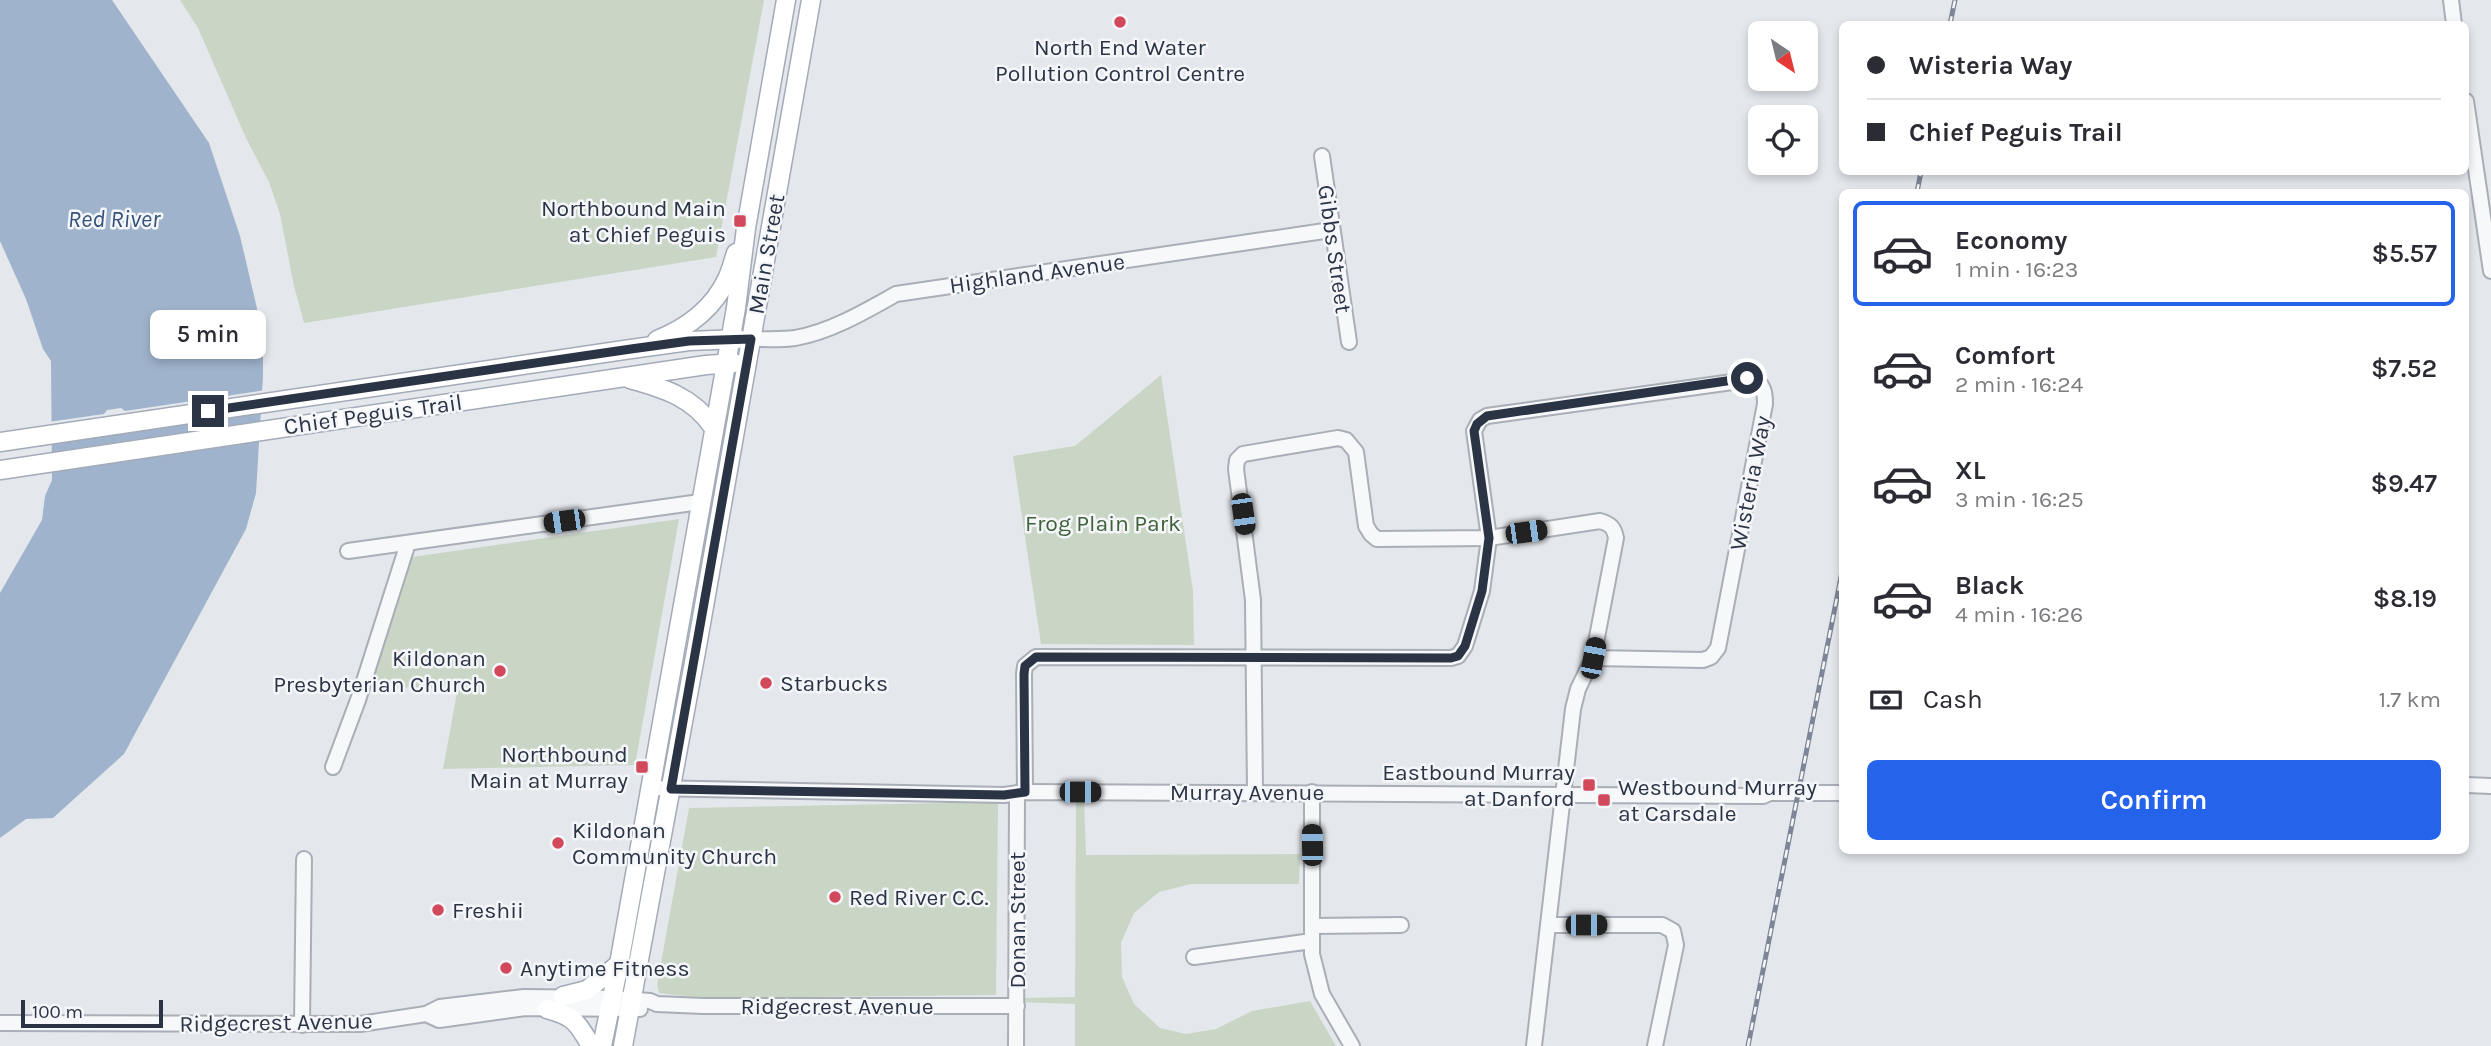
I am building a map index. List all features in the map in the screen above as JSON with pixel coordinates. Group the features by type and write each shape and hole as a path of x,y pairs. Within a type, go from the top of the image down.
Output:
{"main road":[{"name":"Main Street","path":"602,1046 620,964 786,0"},
{"name":"Main Street","path":"623,1046 811,0"},
{"path":"631,349 671,334 708,308 724,285 746,228"},
{"name":"Chief Peguis Trail","path":"0,442 689,341 751,339"},
{"name":"Chief Peguis Trail","path":"0,470 725,363 747,362"},
{"path":"623,378 659,387 682,397 701,411 713,427"},
{"path":"563,996 587,990 620,964"},
{"path":"547,1009 564,1014 576,1022 591,1046"}],"street":[{"path":"2451,0 2454,21"},
{"path":"2469,121 2491,271"},
{"name":"Gibbs Street","path":"1322,156 1349,342"},
{"name":"Highland Avenue","path":"751,339 785,339 807,335 896,294 1331,230"},
{"name":"Wisteria Way","path":"1489,538 1474,431 1480,420 1487,416 1747,378 1761,383 1765,392 1765,404 1715,654 1703,660 1593,658"},
{"path":"1255,792 1253,600 1236,469 1237,460 1243,454 1338,438 1346,440 1356,452 1366,526 1377,539 1489,538 1600,522 1609,524 1615,530 1616,538 1593,658 1581,681 1573,709 1534,1046"},
{"path":"348,551 700,502"},
{"path":"1254,657 1458,656 1465,646 1482,591 1489,538"},
{"path":"333,767 358,700 408,543"},
{"name":"Donan Street","path":"1016,1046 1025,666 1036,657 1254,657"},
{"path":"2469,785 2491,786"},
{"name":"Murray Avenue","path":"650,788 1004,795 1021,792 1763,796 1770,793 1839,793"},
{"path":"1312,792 1312,954 1322,994 1352,1046"},
{"path":"302,1025 304,859"},
{"path":"1313,926 1402,925"},
{"path":"1548,925 1662,925 1673,931 1676,945 1655,1046"},
{"path":"1194,957 1312,941"},
{"name":"Ridgecrest Avenue","path":"0,1023 360,1024 426,1014 440,1007 489,1000 563,996 611,1004"},
{"name":"Ridgecrest Avenue","path":"426,1014 439,1020 525,1008 611,1004 632,1004 649,1008 657,1004 1017,1006"}],"green space":[{"path":"180,0 764,0 716,257 304,323 280,214 269,182 246,138 198,28"},
{"name":"Frog Plain Park","path":"1161,375 1193,591 1194,645 1041,644 1013,456 1075,446"},
{"path":"679,519 635,765 443,769 458,687 364,688 412,557"},
{"path":"1076,800 1084,800 1086,855 1300,854 1299,884 1191,884 1159,892 1134,913 1121,943 1122,977 1134,1004 1160,1028 1186,1034 1216,1029 1252,1011 1310,1001 1336,1046 1075,1046 1075,1004 1017,1002 1017,998 1075,997"},
{"name":"Red River C.C.","path":"998,802 996,995 703,998 659,993 657,985 689,808"}],"water":[{"name":"Red River","path":"0,0 112,0 209,143 240,236 263,334 263,376 256,493 246,529 124,754 53,818 26,819 0,838 0,593 42,520 45,496 52,480 51,361 43,349 26,299 0,241"}],"pier":[{"path":"266,390 264,410 49,442 48,422 104,414 107,410 121,408 125,411 192,401 195,397 209,395 213,398"}],"railway":[{"path":"1951,21 1955,0"},
{"path":"1918,189 1920,175"},
{"path":"1748,1046 1839,587"}],"place":[{"name":"North End Water Pollution Control Centre","path":"1120,22"},
{"name":"Northbound Main at Chief Peguis","path":"740,221"},
{"name":"Kildonan Presbyterian Church","path":"500,671"},
{"name":"Starbucks","path":"766,683"},
{"name":"Northbound Main at Murray","path":"642,767"},
{"name":"Eastbound Murray at Danford","path":"1589,785"},
{"name":"Westbound Murray at Carsdale","path":"1604,800"},
{"name":"Kildonan Community Church","path":"558,843"},
{"name":"Red River C.C.","path":"835,897"},
{"name":"Freshii","path":"438,910"},
{"name":"Anytime Fitness","path":"506,968"}],"route":[{"path":"208,411 689,341 751,339 671,789 1004,795 1025,792 1024,674 1025,666 1036,657 1458,656 1465,646 1482,591 1489,538 1474,431 1480,420 1487,416 1747,378"}]}
